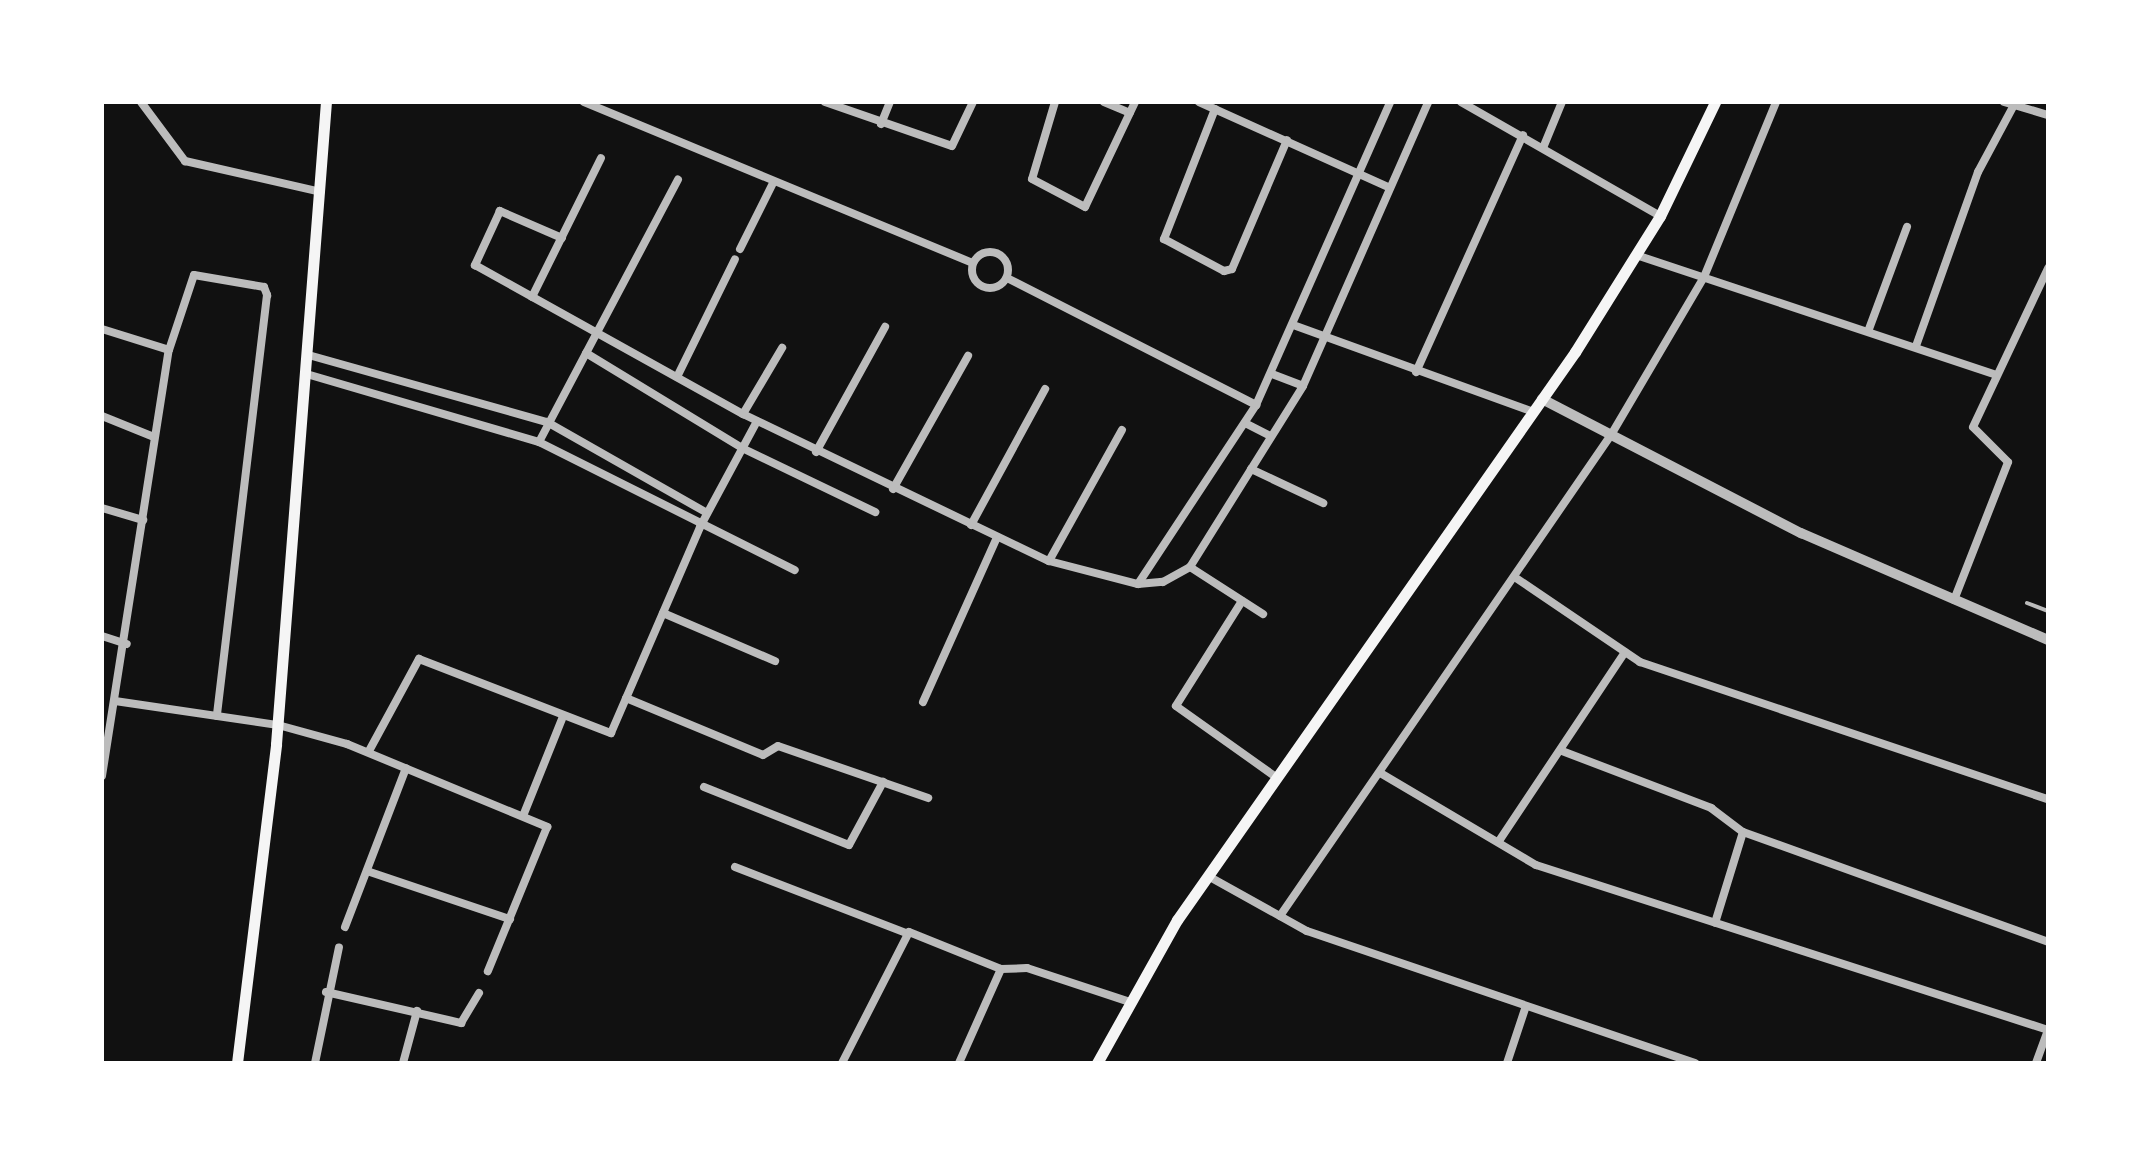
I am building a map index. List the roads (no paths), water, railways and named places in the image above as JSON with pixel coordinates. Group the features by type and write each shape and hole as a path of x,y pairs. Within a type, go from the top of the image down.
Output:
{"main road":[{"path":"237,1063 278,725 312,356 326,102"},
{"path":"1097,1063 1130,1002 1208,876 1542,399 1636,255 1660,216 1715,102"}],"street":[{"path":"141,102 185,161 321,192"},
{"path":"584,102 773,183 973,263 994,253 1004,259 1007,278"},
{"path":"825,102 881,124 955,146 973,102"},
{"path":"881,124 890,102"},
{"path":"1055,102 1032,179 1085,207 1135,102"},
{"path":"1104,102 1130,113"},
{"path":"1199,102 1388,187"},
{"path":"1138,584 1256,405 1296,326 1390,102"},
{"path":"562,238 500,211 475,267 816,452 1049,561 1138,584 1173,579 1190,567 1303,386 1428,102"},
{"path":"1461,102 1660,216"},
{"path":"1543,148 1562,102"},
{"path":"1280,916 1382,774 1611,435 1704,277 1776,102"},
{"path":"2004,102 2048,115"},
{"path":"1916,346 1978,172 2014,105"},
{"path":"1215,109 1164,239 1224,271 1232,269 1287,140"},
{"path":"1416,372 1523,135"},
{"path":"532,297 601,158"},
{"path":"539,442 678,180"},
{"path":"740,249 773,183"},
{"path":"1869,329 1907,227"},
{"path":"1636,255 1869,329 1997,375"},
{"path":"677,377 735,259"},
{"path":"973,263 980,286 992,289 1007,278"},
{"path":"1954,600 2007,466 2004,454 1972,432 2048,268"},
{"path":"102,776 127,644 154,437 169,350 194,275 264,287 267,295 217,716"},
{"path":"1007,278 1256,405"},
{"path":"1296,326 1533,412"},
{"path":"816,452 885,327"},
{"path":"102,329 169,350"},
{"path":"743,414 782,348"},
{"path":"586,353 742,448 875,512"},
{"path":"312,356 547,422 707,513"},
{"path":"893,489 968,356"},
{"path":"1272,374 1303,386"},
{"path":"310,375 539,442 700,527 795,570"},
{"path":"971,525 1045,389"},
{"path":"1542,399 1801,533 2048,640"},
{"path":"102,416 154,437"},
{"path":"369,751 419,659 562,719 608,734 700,527 757,421"},
{"path":"1245,423 1270,436"},
{"path":"1049,561 1122,430"},
{"path":"1251,469 1323,503"},
{"path":"102,508 143,520"},
{"path":"923,702 997,537"},
{"path":"1190,567 1263,614"},
{"path":"1516,578 1625,652 2048,799"},
{"path":"1242,601 1176,706 1276,777"},
{"path":"663,613 775,661"},
{"path":"102,636 127,644"},
{"path":"1499,841 1562,751 1625,652"},
{"path":"626,698 763,755 778,746 928,798"},
{"path":"115,701 278,725 369,751 523,816 549,832 488,971"},
{"path":"523,816 562,719"},
{"path":"1562,751 1711,808 1743,832 2048,942"},
{"path":"345,927 406,768"},
{"path":"1382,774 1536,865 2048,1030 2036,1063"},
{"path":"704,787 849,845 883,782"},
{"path":"1715,923 1743,832"},
{"path":"735,867 1001,969 1027,968 1130,1002"},
{"path":"367,871 510,919"},
{"path":"1208,876 1280,916 1526,1006 1695,1063"},
{"path":"842,1063 908,932"},
{"path":"315,1063 326,992 339,947"},
{"path":"959,1063 1001,969"},
{"path":"326,992 463,1023 479,993"},
{"path":"1507,1063 1526,1006"},
{"path":"403,1063 417,1011"}],"lane":[{"path":"2027,603 2048,611"}]}
